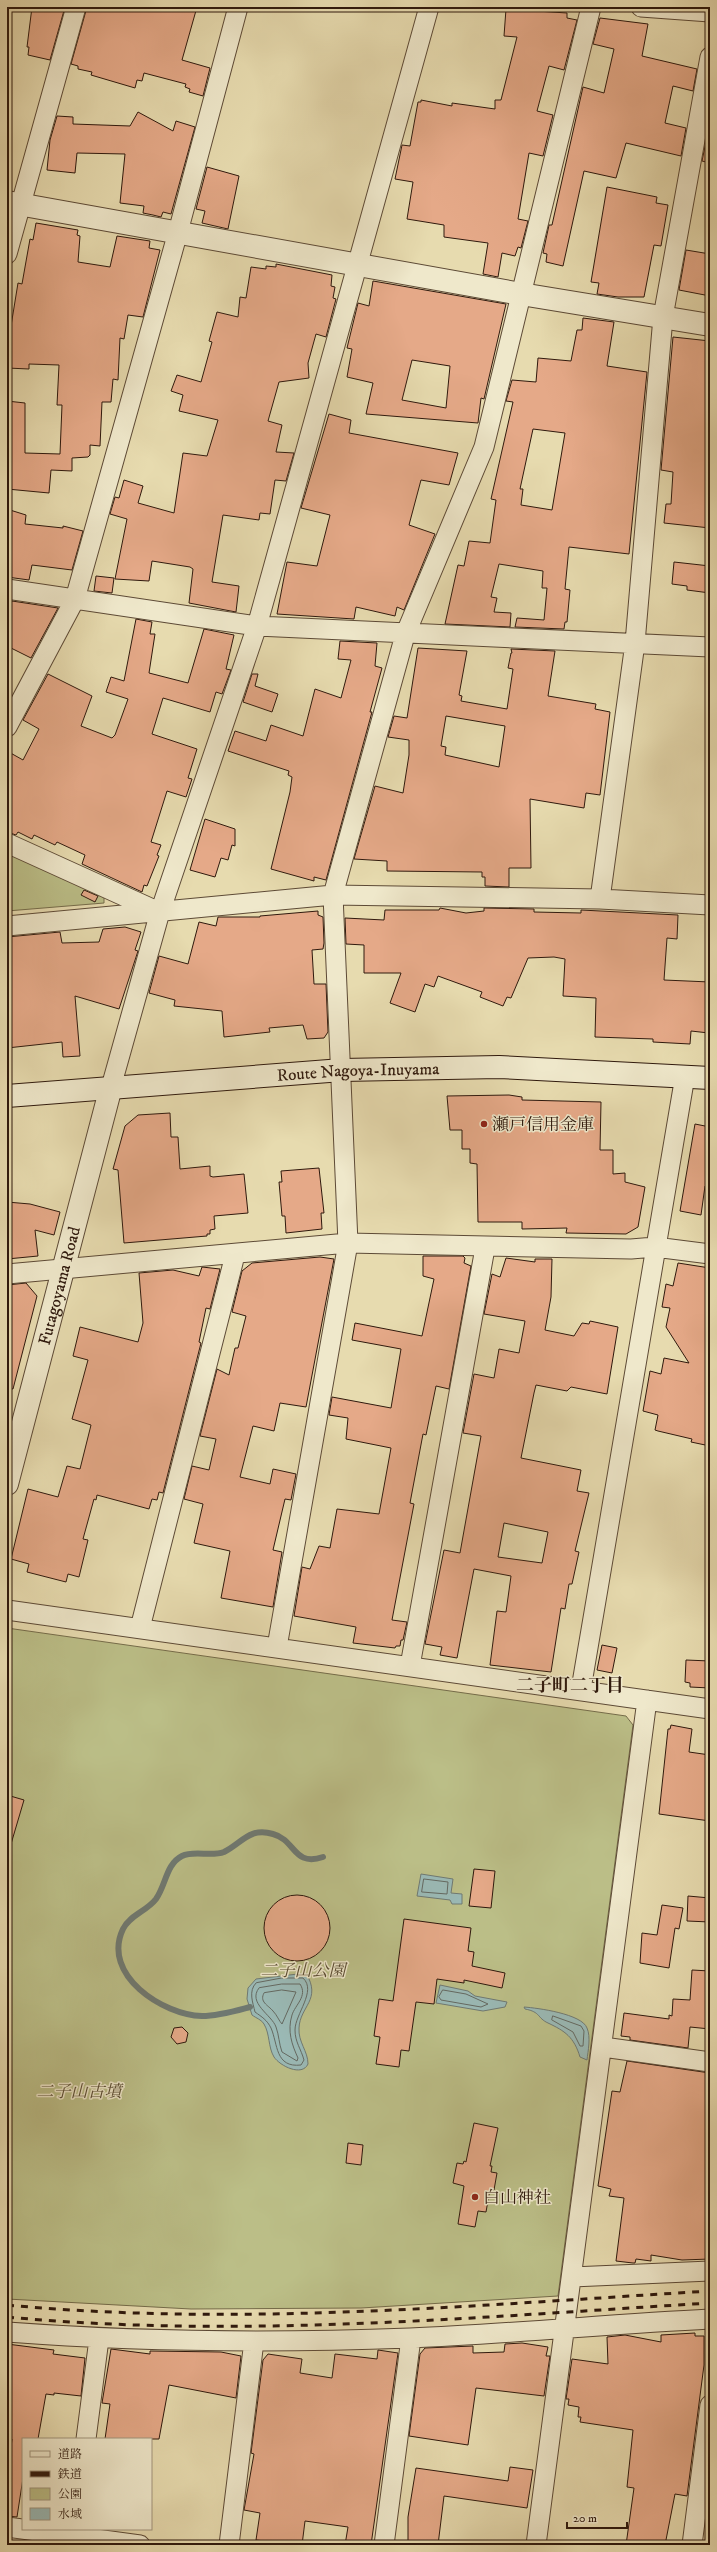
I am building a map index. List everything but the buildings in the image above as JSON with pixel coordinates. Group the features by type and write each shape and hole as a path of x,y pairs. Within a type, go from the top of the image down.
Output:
{"street":[{"path":"7,254 14,203 76,7"},
{"path":"7,727 75,599 178,232 238,7"},
{"path":"111,1087 160,912 257,626 429,7"},
{"path":"277,1647 348,1243 342,1070 333,895 405,634 484,447 591,7"},
{"path":"641,7 710,12"},
{"path":"600,899 635,643 663,317 710,57"},
{"path":"14,203 521,294 710,325"},
{"path":"7,589 257,626 710,647"},
{"path":"7,843 160,912"},
{"path":"7,926 333,895 600,899 710,905"},
{"name":"Route Nagoya-Inuyama","path":"7,1096 342,1070 499,1067 710,1078"},
{"path":"581,1689 685,1076"},
{"name":"Futagoyama Road","path":"7,1484 111,1087"},
{"path":"7,1274 235,1255 348,1243 485,1248 631,1249 655,1247 710,1254"},
{"path":"410,1666 485,1248"},
{"path":"140,1628 235,1255"},
{"path":"7,1610 581,1689 710,1709"},
{"path":"536,2545 567,2327 572,2277 647,1700"},
{"path":"603,2047 710,2062"},
{"path":"572,2277 710,2271"},
{"path":"7,2332 99,2339 254,2341 411,2338 710,2319"},
{"path":"384,2545 411,2338"},
{"path":"86,2438 99,2339"},
{"path":"230,2545 254,2341"},
{"path":"692,2545 710,2405"},
{"path":"7,2527 22,2529"},
{"path":"27,2530 140,2545"}],"green space":[{"path":"7,852 104,895 104,903 7,911"},
{"name":"二子山公園","path":"7,1628 626,1716 633,1725 558,2296 361,2308 191,2309 7,2299"}],"water":[{"path":"421,1874 453,1879 451,1893 462,1894 462,1904 452,1904 450,1900 417,1896"},
{"path":"306,1973 312,1990 309,2002 300,2020 299,2033 308,2059 308,2064 301,2070 296,2070 286,2067 274,2057 264,2024 252,2015 247,1999 248,1988 256,1979"},
{"path":"440,1985 468,1991 475,1996 507,2002 505,2007 483,2011 436,2003"},
{"path":"524,2007 569,2015 583,2023 587,2028 589,2036 587,2060 580,2057 575,2044 564,2032 545,2021 536,2013 525,2009"}],"waterway":[{"path":"250,2007 232,2012 202,2016 187,2014 154,2000 140,1989 128,1976 121,1962 118,1946 123,1929 130,1920 156,1899 169,1869 177,1860 187,1854 214,1854 224,1852 252,1834 265,1832 281,1837 300,1856 313,1859 323,1857"}],"railway":[{"path":"7,2305 95,2311 183,2314 271,2314 358,2312 710,2291"},
{"path":"7,2317 95,2323 183,2326 271,2326 358,2324 710,2303"}],"place":[{"name":"瀬戸信用金庫","path":"484,1124"},
{"name":"白山神社","path":"475,2197"}],"district":[{"name":"二子町二丁目","path":"570,1685"}],"park label":[{"name":"二子山古墳","path":"79,2091"}]}
